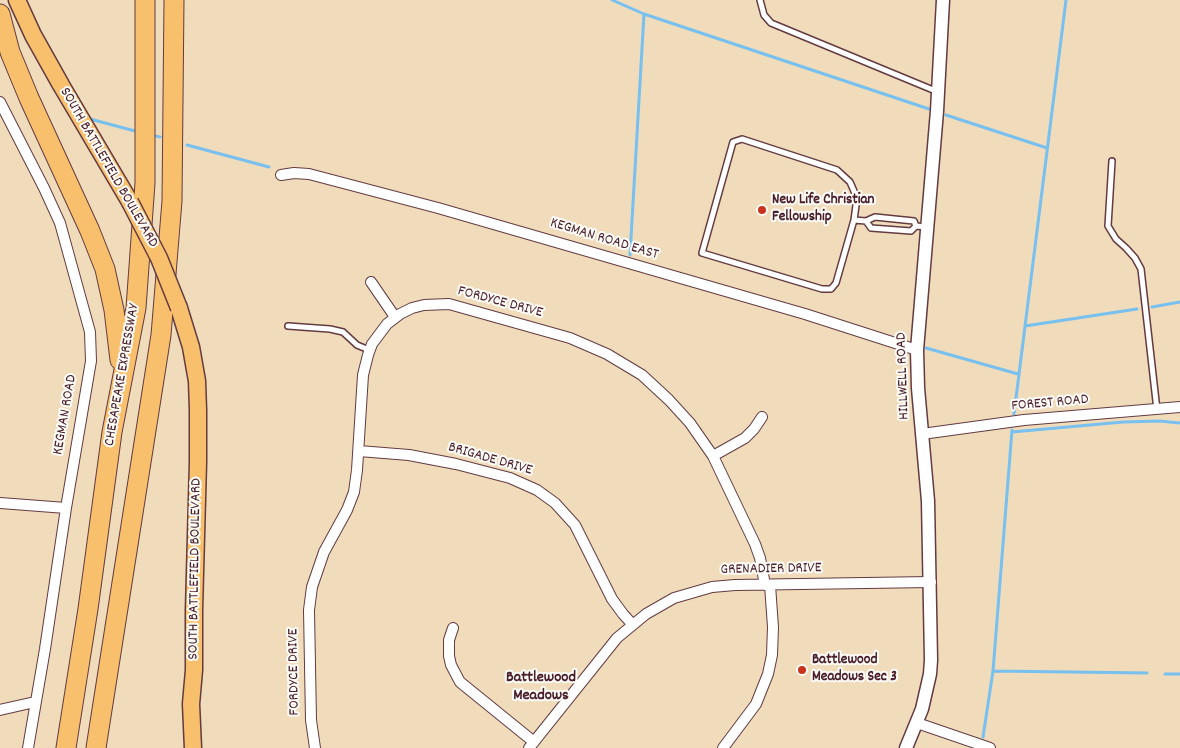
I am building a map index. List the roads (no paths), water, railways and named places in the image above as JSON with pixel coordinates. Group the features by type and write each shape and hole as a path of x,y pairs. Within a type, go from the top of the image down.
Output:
{"highway":[{"name":"CHESAPEAKE EXPRESSWAY","path":"66,748 88,609 112,432 137,299 145,183 145,0"},
{"name":"CHESAPEAKE EXPRESSWAY","path":"96,748 162,335 172,201 174,0"},
{"path":"0,14 10,52 90,231 108,280 120,349 120,365 112,432"}],"main road":[{"name":"SOUTH BATTLEFIELD BOULEVARD","path":"17,0 33,35 61,86 130,202 158,258 179,308 191,347 197,381 198,401 194,670 191,704 193,748"},
{"name":"SOUTH BATTLEFIELD BOULEVARD","path":"194,670 202,748"}],"street":[{"name":"HILLWELL ROAD","path":"906,748 917,723 930,674 931,582 928,501 918,388 917,350 922,226 938,92 944,0"},
{"name":"KEGMAN ROAD","path":"0,102 44,188 60,224 90,332 91,361 28,748"},
{"name":"KEGMAN ROAD EAST","path":"281,175 294,173 309,174 438,208 805,314 917,350"},
{"path":"371,282 395,317"},
{"name":"FORDYCE DRIVE","path":"315,748 311,720 309,602 317,568 347,510 354,492 359,451 363,374 369,350 381,330 395,317 412,308 424,305 449,304 570,338 598,350 642,376 669,400 690,423 713,456 760,558 768,585 773,627 772,654 768,674 756,704 723,748"},
{"name":"FOREST ROAD","path":"922,434 1024,420 1180,407"},
{"path":"713,456 745,438 754,429 762,416"},
{"name":"BRIGADE DRIVE","path":"359,451 410,455 456,464 510,478 537,490 555,503 575,525 612,599 632,624"},
{"path":"0,502 66,508"},
{"name":"GRENADIER DRIVE","path":"531,745 617,638 632,624 658,606 694,591 735,584 931,582"},
{"path":"452,628 449,640 449,656 451,665 460,682 531,745"},
{"path":"0,710 35,702"},
{"path":"917,723 990,748"}],"lane":[{"path":"760,0 764,15 771,23 938,92"},
{"path":"742,139 837,170 850,182 857,198 854,220 836,283 831,290 822,290 702,253 733,142 742,139"},
{"path":"1112,161 1108,226 1116,240 1135,258 1140,269 1157,410"},
{"path":"854,220 866,221 875,218 914,221 922,226"},
{"path":"866,221 871,228 911,231 922,226"},
{"path":"288,326 330,329 343,332 369,350"}],"waterway":[{"path":"612,0 644,14 929,109"},
{"path":"1014,414 1066,0"},
{"path":"630,255 644,14"},
{"path":"946,115 1047,148"},
{"path":"90,119 135,131"},
{"path":"155,136 160,137"},
{"path":"187,145 269,167"},
{"path":"1152,307 1180,302"},
{"path":"1025,326 1137,309"},
{"path":"926,348 1018,374"},
{"path":"1012,432 1123,422 1159,421 1180,423"},
{"path":"983,737 993,671 1012,430"},
{"path":"993,671 1147,673"},
{"path":"1165,674 1180,674"}],"place":[{"name":"New Life Christian Fellowship","path":"762,210"},
{"name":"Battlewood Meadows Sec 3","path":"802,670"}],"district":[{"name":"Battlewood Meadows","path":"541,688"}]}
